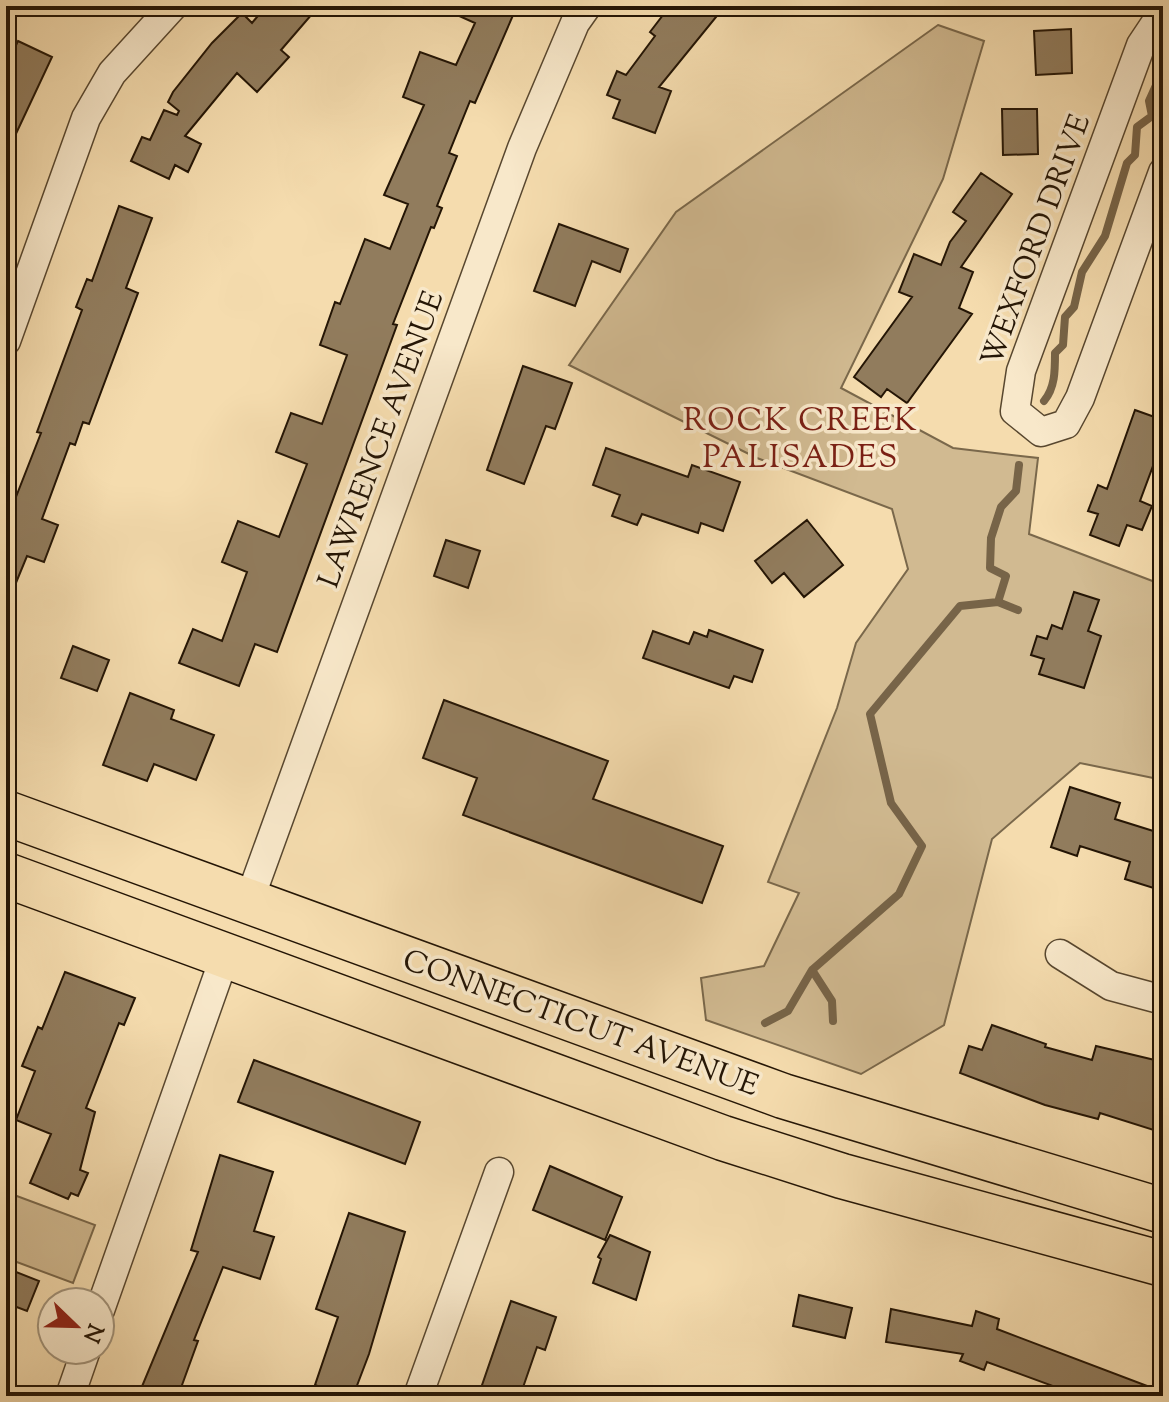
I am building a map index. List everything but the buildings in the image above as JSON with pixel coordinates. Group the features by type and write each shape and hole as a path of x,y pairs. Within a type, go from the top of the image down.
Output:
{"main road":[{"name":"CONNECTICUT AVENUE","path":"6,813 783,1096 1163,1211"},
{"name":"CONNECTICUT AVENUE","path":"6,875 765,1151 1163,1264"},
{"path":"765,1151 783,1096"}],"street":[{"path":"6,341 86,118 112,73 173,6"},
{"name":"LAWRENCE AVENUE","path":"249,901 522,148 575,23 587,6"},
{"name":"WEXFORD DRIVE","path":"1163,12 1141,45 1021,371 1015,411 1041,432 1066,424 1080,398 1163,172"},
{"path":"108,1286 226,953"},
{"path":"1060,954 1111,986 1163,1000"},
{"path":"418,1396 499,1172"},
{"path":"70,1396 80,1366"}],"shaded area":[{"path":"938,25 984,41 943,179 841,388 953,448 1038,458 1029,534 1163,585 1163,780 1080,763 992,839 944,1025 861,1074 706,1020 701,978 764,966 799,893 768,882 837,708 856,643 908,569 892,509 757,458 569,365 676,212"},
{"path":"6,1192 95,1225 73,1283 6,1258"}],"waterway":[{"path":"1044,401 1052,385 1055,353 1063,345 1065,317 1074,307 1082,272 1105,236 1127,163 1135,155 1137,127 1152,116 1149,101 1163,70"},
{"path":"1018,610 998,602 1006,576 990,568 991,538 1001,507 1016,491 1019,465"},
{"path":"833,1021 832,1001 812,970 899,894 922,846 891,803 870,714 960,606 998,602"},
{"path":"765,1023 788,1011 812,970"}],"district":[{"name":"ROCK CREEK PALISADES","path":"801,438"}]}
